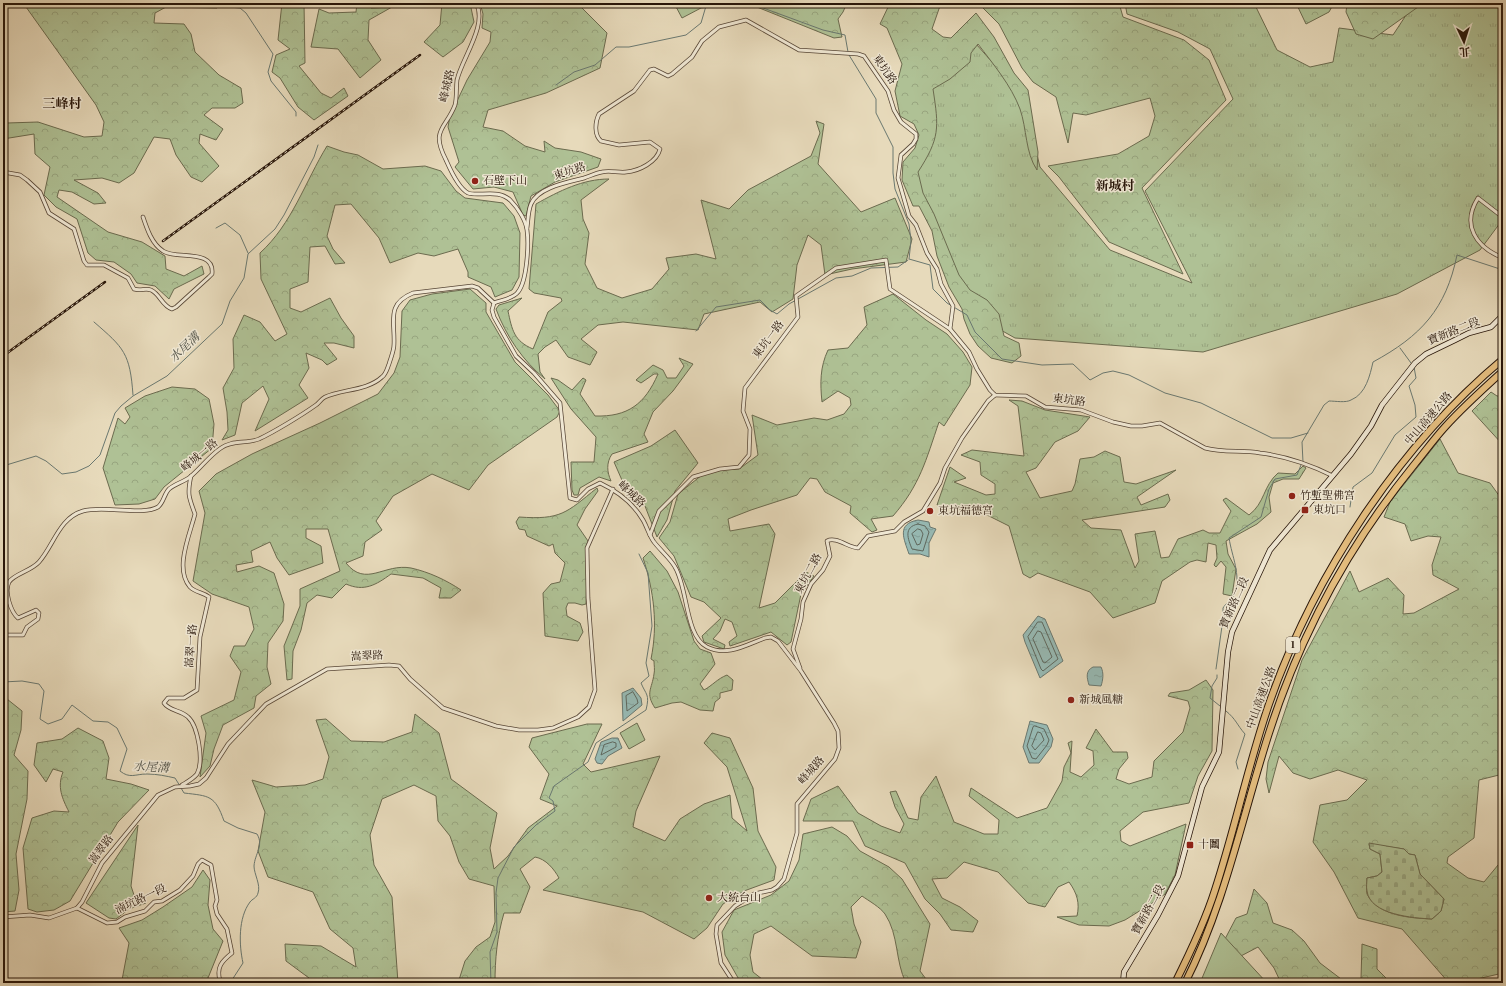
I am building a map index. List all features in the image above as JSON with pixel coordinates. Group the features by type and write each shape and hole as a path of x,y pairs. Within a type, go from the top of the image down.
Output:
{"highway":[{"name":"中山高速公路","path":"1175,983 1198,936 1215,891 1269,704 1293,644 1326,578 1363,518 1400,468 1449,410 1470,388 1503,359"},
{"name":"中山高速公路","path":"1185,983 1206,941 1225,886 1269,733 1280,702 1302,645 1332,584 1349,555 1390,494 1444,428 1503,371"}],"street":[{"name":"峰城路","path":"476,3 480,16 478,25 459,75 455,104 440,130 440,147 445,160 463,189 473,194 480,193 502,196 511,200 525,221 527,230 526,268 523,284 518,294 511,298 494,303 492,310 494,317 516,356 534,372 560,403 570,498 572,500 578,500 588,489 600,483 613,489 637,510 650,535 675,567 680,579 692,626 698,639 703,644 722,652 730,652 771,637 782,644 801,671 838,731 839,748 835,759 797,804 797,833 784,879 772,890 754,894 735,906 717,925 716,934 721,963 734,983"},
{"name":"東坑路","path":"527,230 531,203 536,196 546,190 563,183 602,172 626,172 635,170 653,161 658,155 660,149 650,142 619,145 598,139 596,127 599,114 634,91 650,70 654,69 668,76 692,57 702,41 719,27 746,20 799,50 858,54 864,56 888,91 897,116 901,122 916,134 916,139 913,144 901,155 898,178 909,216 916,225 927,253 937,269 941,284 952,306 949,326 950,329"},
{"path":"3,172 20,176 27,180 40,192 49,213 74,229 84,261 87,265 104,264 128,278 134,289 149,289 168,308 176,308 212,274 212,266 209,261 205,259 192,256 175,256 162,251 150,234 143,217"},
{"path":"1500,215 1478,198 1473,207 1470,224 1472,233 1481,244 1494,255 1503,258"},
{"name":"東坑一路","path":"650,535 659,511 693,477 720,469 739,467 749,454 750,430 743,411 745,388 798,317 796,296 836,268 886,260 890,289 950,329"},
{"name":"峰城一路","path":"3,635 23,635 26,627 38,619 38,612 36,610 18,618 13,614 7,590 9,582 15,577 34,567 46,551 60,527 74,515 90,509 153,509 162,502 172,486 191,476 222,448 232,443 256,440 315,406 324,397 365,385 382,377 387,370 394,344 392,319 400,300 407,296 413,293 472,286 478,288 494,303"},
{"name":"寶新路二段","path":"1123,983 1124,972 1158,915 1178,876 1202,787 1219,752 1228,652 1232,632 1270,550 1333,476 1367,431 1382,405 1415,363 1426,354 1469,333 1491,327 1503,315"},
{"path":"950,329 969,352 990,390 995,395"},
{"name":"東坑路","path":"995,395 1026,396 1045,407 1081,410 1113,422 1131,426 1160,423 1205,448 1213,450 1261,453 1304,464 1333,476"},
{"name":"東坑二路","path":"801,671 793,649 808,592 823,570 830,556 827,541 834,540 858,548 868,536 895,530 904,522 923,512 940,483 945,468 962,438 988,401 995,395"},
{"name":"嵩翠一路","path":"182,786 198,772 201,758 197,736 192,721 187,716 166,706 164,703 168,698 184,698 196,690 202,626 210,602 209,597 191,587 186,581 182,560 195,514 189,500 188,493 191,476"},
{"name":"嵩翠路","path":"77,908 82,902 102,863 158,795 175,787 199,784 206,778 228,744 266,704 327,669 388,665 399,666 410,679 443,708 496,726 519,730 553,728 578,717 590,707 595,690 588,598 588,548 613,489"},
{"name":"湳坑路一段","path":"77,908 107,923 117,922 125,917 145,911 154,902 162,901 172,896 193,876 198,864 202,860 208,862 211,865 216,893 217,900 215,906 217,914 227,928 231,942 232,952 220,963 218,974 220,981 223,983"},
{"path":"3,917 30,915 49,918 77,908"}],"green space":[{"path":"3,3 215,3 217,5 217,8 166,7 155,13 154,23 184,24 191,34 195,52 219,75 241,88 243,103 235,108 212,108 204,115 223,129 216,140 200,134 199,143 219,166 202,182 191,177 176,155 170,139 154,137 134,173 119,183 102,178 74,180 98,193 106,203 94,204 72,192 59,190 57,197 108,232 142,242 165,256 166,269 184,276 202,266 204,274 174,289 169,299 155,286 137,283 131,274 114,262 96,260 88,253 77,219 56,207 44,195 50,167 35,154 34,134 3,139 3,119 7,123 38,122 84,137 102,136 104,122 96,105 26,7 3,7"},
{"path":"282,3 304,3 305,63 299,66 321,93 331,98 344,88 348,96 314,120 298,107 280,78 272,72 276,55 290,49 278,40"},
{"path":"357,3 368,3 371,8 392,7 369,20 368,40 381,60 360,78 338,49 311,47 319,9 329,13 356,12"},
{"path":"442,3 470,3 474,22 463,42 443,57 424,42 440,25"},
{"path":"480,3 493,3 497,5 499,3 585,3 582,8 607,33 600,68 546,93 488,110 483,127 503,131 525,146 545,152 544,141 555,148 581,152 601,159 598,167 555,182 531,196 526,216 523,215 513,192 494,187 473,189 455,167 459,162 448,127 450,116 467,80 490,42 491,32 482,28 483,14"},
{"path":"674,3 747,3 701,8 682,18"},
{"path":"747,3 847,3 838,19 842,37 834,38"},
{"path":"890,3 941,3 932,29 943,37 951,38 976,13 994,37 1014,73 1028,90 1038,152 1037,170 1030,156 1020,109 1016,100 1001,75 978,44 971,53 970,62 950,79 933,89 937,123 936,132 930,150 918,172 923,193 934,214 959,275 970,290 987,300 999,314 1004,336 1019,343 1021,356 1012,363 991,358 978,346 970,334 962,309 949,287 937,256 932,231 919,206 913,206 902,180 903,162 915,148 919,135 914,124 900,116 895,91 902,64 887,28 880,24"},
{"path":"978,3 1119,3 1123,17 1184,40 1209,60 1226,100 1142,188 1183,274 1109,242 1059,177 1048,166 1118,154 1149,136 1155,116 1150,98 1086,115 1073,113 1068,143 1056,97 1033,82 1022,68 999,24"},
{"path":"1125,3 1254,3 1277,50 1310,67 1333,62 1339,28 1393,35 1414,3 1503,3 1503,219 1480,250 1397,294 1203,352 1015,338 974,315 910,177 928,133 925,90 969,36 1023,97 1040,167 1110,250 1192,283 1145,191 1233,99 1210,49 1178,32 1127,14"},
{"path":"1296,3 1334,3 1329,12 1306,24"},
{"path":"1339,3 1418,3 1418,7 1373,39 1356,34 1346,12 1347,4"},
{"path":"816,121 824,124 818,164 861,212 895,198 912,239 906,262 852,269 825,275 821,245 808,235 797,265 793,299 772,312 760,302 704,314 698,330 623,322 598,325 581,339 597,352 590,365 568,357 556,340 545,347 538,354 540,372 545,379 522,356 505,329 496,309 499,305 522,298 508,311 509,318 518,338 533,349 548,312 562,301 561,298 534,293 529,289 536,204 562,190 581,183 609,179 581,200 583,219 589,233 585,264 597,288 622,298 652,289 669,269 666,258 696,254 716,259 701,200 729,209 748,190 811,156 820,133"},
{"path":"327,146 358,155 383,169 425,166 441,171 456,191 465,198 503,203 514,216 520,233 519,277 512,290 495,297 491,287 468,277 468,272 458,249 434,256 418,253 390,263 379,238 351,204 335,205 327,236 333,249 345,263 335,264 325,246 310,247 308,282 290,289 290,308 301,312 330,298 341,318 354,336 354,348 334,343 324,343 337,359 327,365 322,360 306,353 309,368 299,385 308,398 255,431 269,399 263,386 242,403 235,435 222,440 228,430 223,388 234,368 233,339 244,315 260,322 275,341 287,334 261,279 260,253 281,229"},
{"path":"470,289 486,303 486,312 515,362 548,395 560,411 557,417 488,465 469,490 432,474 393,496 376,521 382,530 365,542 363,556 346,563 353,570 361,574 376,573 401,567 411,568 437,577 461,590 451,598 439,598 441,588 423,578 391,574 370,586 359,587 346,584 332,598 317,595 307,603 301,630 293,651 292,679 287,680 284,646 300,606 300,589 340,571 328,529 306,529 306,538 321,546 323,563 289,575 277,558 270,542 251,551 253,562 236,565 237,572 259,566 274,573 284,604 283,621 268,643 267,667 271,684 256,696 254,708 223,725 214,749 210,766 200,777 206,733 201,716 234,700 241,672 230,656 234,646 245,646 254,629 249,607 212,594 193,581 205,513 199,491 216,474 252,454 320,423 378,394 394,373 400,357 402,311 410,300 432,294"},
{"path":"893,294 926,320 947,334 963,352 972,367 970,385 944,426 939,422 921,472 910,494 902,505 893,516 871,519 877,530 872,532 850,513 851,506 825,492 817,479 810,478 797,495 728,519 730,531 769,524 775,534 759,608 775,603 806,572 814,576 801,594 791,642 787,645 771,632 730,646 729,642 737,636 732,622 725,619 720,631 713,639 725,645 724,649 704,642 702,636 721,618 704,602 691,597 674,556 659,538 670,522 678,494 702,475 721,470 739,469 758,455 752,415 777,425 814,418 827,420 844,414 851,405 850,398 838,391 822,402 821,375 825,356 828,350 848,348 867,325 864,307"},
{"path":"679,358 693,364 673,391 653,412 644,434 648,442 612,454 608,468 611,481 599,477 580,488 578,495 574,495 572,490 571,462 594,462 596,437 571,409 551,378 558,380 572,390 583,378 586,380 580,394 595,416 607,416 626,411 641,401 658,374 654,374 641,383 636,380 653,365 663,370 667,378 676,378 684,366"},
{"path":"172,387 195,389 209,399 214,424 212,448 164,487 155,499 139,504 115,505 103,468 118,418 125,424 130,417 125,408 145,396"},
{"path":"1491,392 1497,396 1503,396 1503,445 1472,411"},
{"path":"1009,400 1022,401 1045,410 1090,417 1078,431 1055,442 1036,468 1026,472 1040,498 1072,491 1075,484 1080,459 1094,457 1105,451 1120,457 1124,482 1136,484 1176,470 1137,497 1141,505 1168,494 1170,500 1165,507 1082,520 1091,528 1121,530 1135,568 1139,561 1135,534 1155,531 1161,558 1169,557 1178,539 1203,530 1209,533 1220,533 1231,511 1223,500 1226,498 1249,515 1258,505 1269,483 1278,473 1295,474 1303,466 1306,468 1299,479 1283,479 1273,483 1269,497 1271,512 1257,524 1226,541 1228,554 1236,569 1232,596 1223,594 1226,567 1221,561 1216,567 1214,565 1217,558 1216,545 1208,543 1206,562 1197,560 1190,562 1162,581 1155,603 1113,618 1090,592 1038,573 1030,578 1023,574 1009,526 985,514 937,505 950,467 966,478 954,482 986,495 995,494 995,484 981,475 980,462 961,455 972,450 1024,456 1018,406"},
{"path":"675,430 698,463 675,491 667,520 657,537 645,506 625,487 614,462 651,446"},
{"path":"1440,439 1458,473 1490,483 1503,501 1503,774 1479,780 1474,838 1448,857 1447,863 1468,878 1484,882 1503,859 1503,973 1460,983 1449,983 1402,929 1358,918 1334,872 1313,842 1320,805 1347,800 1367,780 1338,770 1310,779 1293,773 1279,756 1269,793 1266,779 1268,762 1302,660 1350,571 1359,592 1388,578 1404,595 1403,614 1414,613 1459,589 1433,575 1432,565 1441,537 1428,536 1411,541 1405,524 1384,517 1390,502","holes":["1369,844 1404,849 1409,854 1415,855 1420,874 1444,899 1441,911 1432,919 1414,918 1387,911 1379,907 1367,894 1367,878 1377,876 1382,872 1380,854 1370,849"]},
{"path":"597,488 598,491 585,509 577,525 588,541 586,604 582,605 568,603 566,608 567,616 580,623 583,632 578,641 545,636 543,593 551,584 560,582 565,563 555,553 553,544 549,546 527,536 525,530 519,529 516,522 519,517 545,517 562,513 578,504"},
{"path":"650,551 667,571 678,592 694,641 700,649 711,653 715,664 700,684 704,690 720,678 727,675 733,680 732,690 720,693 720,698 715,702 713,711 700,710 681,702 655,708 650,698 654,671 654,661 651,659 654,634 654,608 650,583 643,558"},
{"path":"1206,680 1213,690 1212,751 1198,776 1189,803 1143,812 1120,831 1121,841 1130,846 1186,824 1175,875 1165,894 1125,920 1109,926 1079,925 1057,917 1077,916 1077,898 1069,882 1058,887 1045,907 1028,903 998,872 964,862 947,878 932,879 942,898 960,907 978,921 973,932 951,930 940,914 925,899 905,863 865,846 853,821 803,821 811,799 838,786 858,813 881,826 900,833 904,824 895,807 890,792 896,791 908,818 918,820 921,797 936,776 954,822 984,834 998,834 999,820 969,796 971,788 1017,818 1047,808 1062,781 1064,767 1071,753 1068,743 1072,741 1070,772 1081,777 1094,765 1093,751 1086,748 1096,729 1113,752 1127,752 1128,758 1119,769 1116,779 1129,784 1152,777 1154,761 1183,732 1190,708 1188,701 1168,696 1170,693 1189,690"},
{"path":"7,699 22,711 21,730 14,755 28,771 27,799 16,854 19,890 15,911 3,912 3,700"},
{"path":"415,714 439,733 451,779 497,813 490,848 494,869 508,856 528,828 557,806 540,799 549,774 529,747 532,738 587,724 602,724 583,764 591,772 660,756 636,811 633,827 665,841 680,819 704,804 730,795 732,818 747,831 727,767 704,743 712,733 730,738 753,788 758,831 776,867 774,880 744,891 723,904 707,928 694,939 643,912 543,890 559,878 549,865 543,860 535,857 520,869 530,887 520,913 504,913 497,948 495,983 458,983 465,961 476,947 490,937 495,922 494,886 469,879 459,862 450,836 438,821 436,796 414,785 382,799 370,835 374,865 392,897 398,983 312,983 313,981 286,961 285,944 321,946 356,967 353,948 330,929 313,892 268,877 258,851 265,812 252,780 276,787 305,785 323,779 329,757 316,720 326,719 351,741 384,742 412,732"},
{"path":"637,723 645,740 629,749 620,733"},
{"path":"78,728 103,741 109,758 106,779 131,784 149,790 118,822 70,901 54,910 37,912 28,909 23,848 32,818 54,811 69,812 60,788 63,772 53,769 46,782 34,765 37,743 62,739"},
{"path":"138,825 131,886 135,898 146,903 129,909 116,919 109,918 86,903"},
{"path":"832,827 847,836 860,851 889,867 902,879 930,924 920,971 929,983 906,983 900,966 893,931 885,914 862,896 851,907 854,924 861,942 856,958 812,956 771,926 754,934 750,955 753,972 767,983 741,983 725,955 722,932 734,910 771,895 789,881 799,860 803,834"},
{"path":"1369,843 1404,849 1409,854 1415,855 1420,874 1444,899 1441,911 1432,919 1394,914 1376,905 1370,899 1367,891 1367,878 1377,876 1382,872 1380,854 1370,849"},
{"path":"203,870 210,880 208,905 213,929 223,941 208,978 200,983 124,983 122,980 129,943 119,928 142,920 192,887"},
{"path":"1254,889 1267,903 1273,923 1292,930 1304,941 1320,963 1345,982 1361,979 1362,944 1377,949 1377,969 1391,983 1281,983 1274,968 1258,947 1239,957 1225,939 1236,918 1247,914"},
{"path":"1221,933 1267,983 1200,983"}],"water":[{"path":"918,520 929,522 930,527 936,529 929,543 929,557 920,554 909,554 905,543 903,533 904,529 911,522"},
{"path":"1038,616 1045,619 1063,661 1040,678 1023,635"},
{"path":"1093,667 1101,667 1103,676 1101,686 1089,685 1087,677 1090,669"},
{"path":"633,688 641,698 642,705 623,721 622,693"},
{"path":"1030,721 1047,725 1053,739 1051,747 1039,763 1029,763 1023,747"},
{"path":"612,738 618,738 622,748 608,756 602,764 597,763 595,759 601,742"}],"waterway":[{"name":"水尾溝","path":"225,3 229,7 240,8 246,13 273,54 268,72 271,81 296,112 296,116"},
{"path":"556,85 574,72 595,65 616,47 629,47 686,35 701,23 706,6 713,3"},
{"path":"714,3 755,5 823,30 845,35 848,52"},
{"path":"849,55 876,99 876,113 893,147 893,173 895,189 909,224 911,241 909,259 930,265 933,289 947,303 967,315 975,332 1002,359 1042,365 1073,364 1090,380 1103,373 1113,371 1129,375 1165,393 1201,403 1272,438 1291,438 1308,433"},
{"name":"水尾溝","path":"3,466 36,456 46,461 62,474 76,472 89,466 100,455 115,413 121,406 133,396 167,376 222,324 230,301 244,278 248,254 275,229 284,215 314,157 318,145"},
{"path":"216,228 225,223 240,235 248,253"},
{"path":"1303,462 1302,442 1324,405 1329,401 1340,402 1351,400 1356,397 1364,389 1373,362 1405,342 1429,319 1446,291 1457,255 1503,270"},
{"path":"696,331 716,307 760,300 770,310 777,314 789,304 836,278 852,276 871,268 898,267 908,260"},
{"path":"94,322 112,338 124,352 130,370 133,395"},
{"path":"1400,348 1411,363"},
{"path":"1350,507 1353,487 1372,473 1395,435 1416,417 1415,405 1409,386 1416,378 1414,367"},
{"path":"1223,621 1223,608 1234,596 1237,587 1237,573 1229,538 1261,517 1269,489 1275,479 1297,475 1301,465"},
{"path":"491,983 490,952 497,932 496,893 498,878 514,847 536,825 555,811 553,801 549,798 554,786 588,762 596,743 646,710 647,698 641,683 649,676 646,663 652,626 648,573 639,554"},
{"path":"1216,669 1222,626"},
{"path":"1217,675 1217,678 1212,686 1210,698 1220,706"},
{"name":"水尾溝","path":"3,682 22,681 39,684 44,691 40,719 48,724 62,719 72,705 93,721 108,722 117,728 127,749 120,771 127,775 133,776 151,774 175,778 180,786"},
{"path":"1226,711 1245,734 1236,762 1238,769"},
{"name":"水尾溝","path":"181,788 184,793 210,798 221,812 224,821 238,828 257,834 259,838 260,842 254,866 259,890 256,897 246,908 243,916 240,932 243,963 230,983"}],"railway":[{"path":"163,241 420,55"},
{"path":"3,356 105,282"}],"place":[{"name":"石壁下山","path":"475,181"},
{"name":"竹塹聖佛宮","path":"1292,496"},
{"name":"東坑口","path":"1305,510"},
{"name":"東坑福德宮","path":"930,511"},
{"name":"新城風糖","path":"1071,700"},
{"name":"十鬮","path":"1190,845"},
{"name":"大統台山","path":"709,898"}],"district":[{"name":"三峰村","path":"62,104"},
{"name":"新城村","path":"1115,186"}]}
